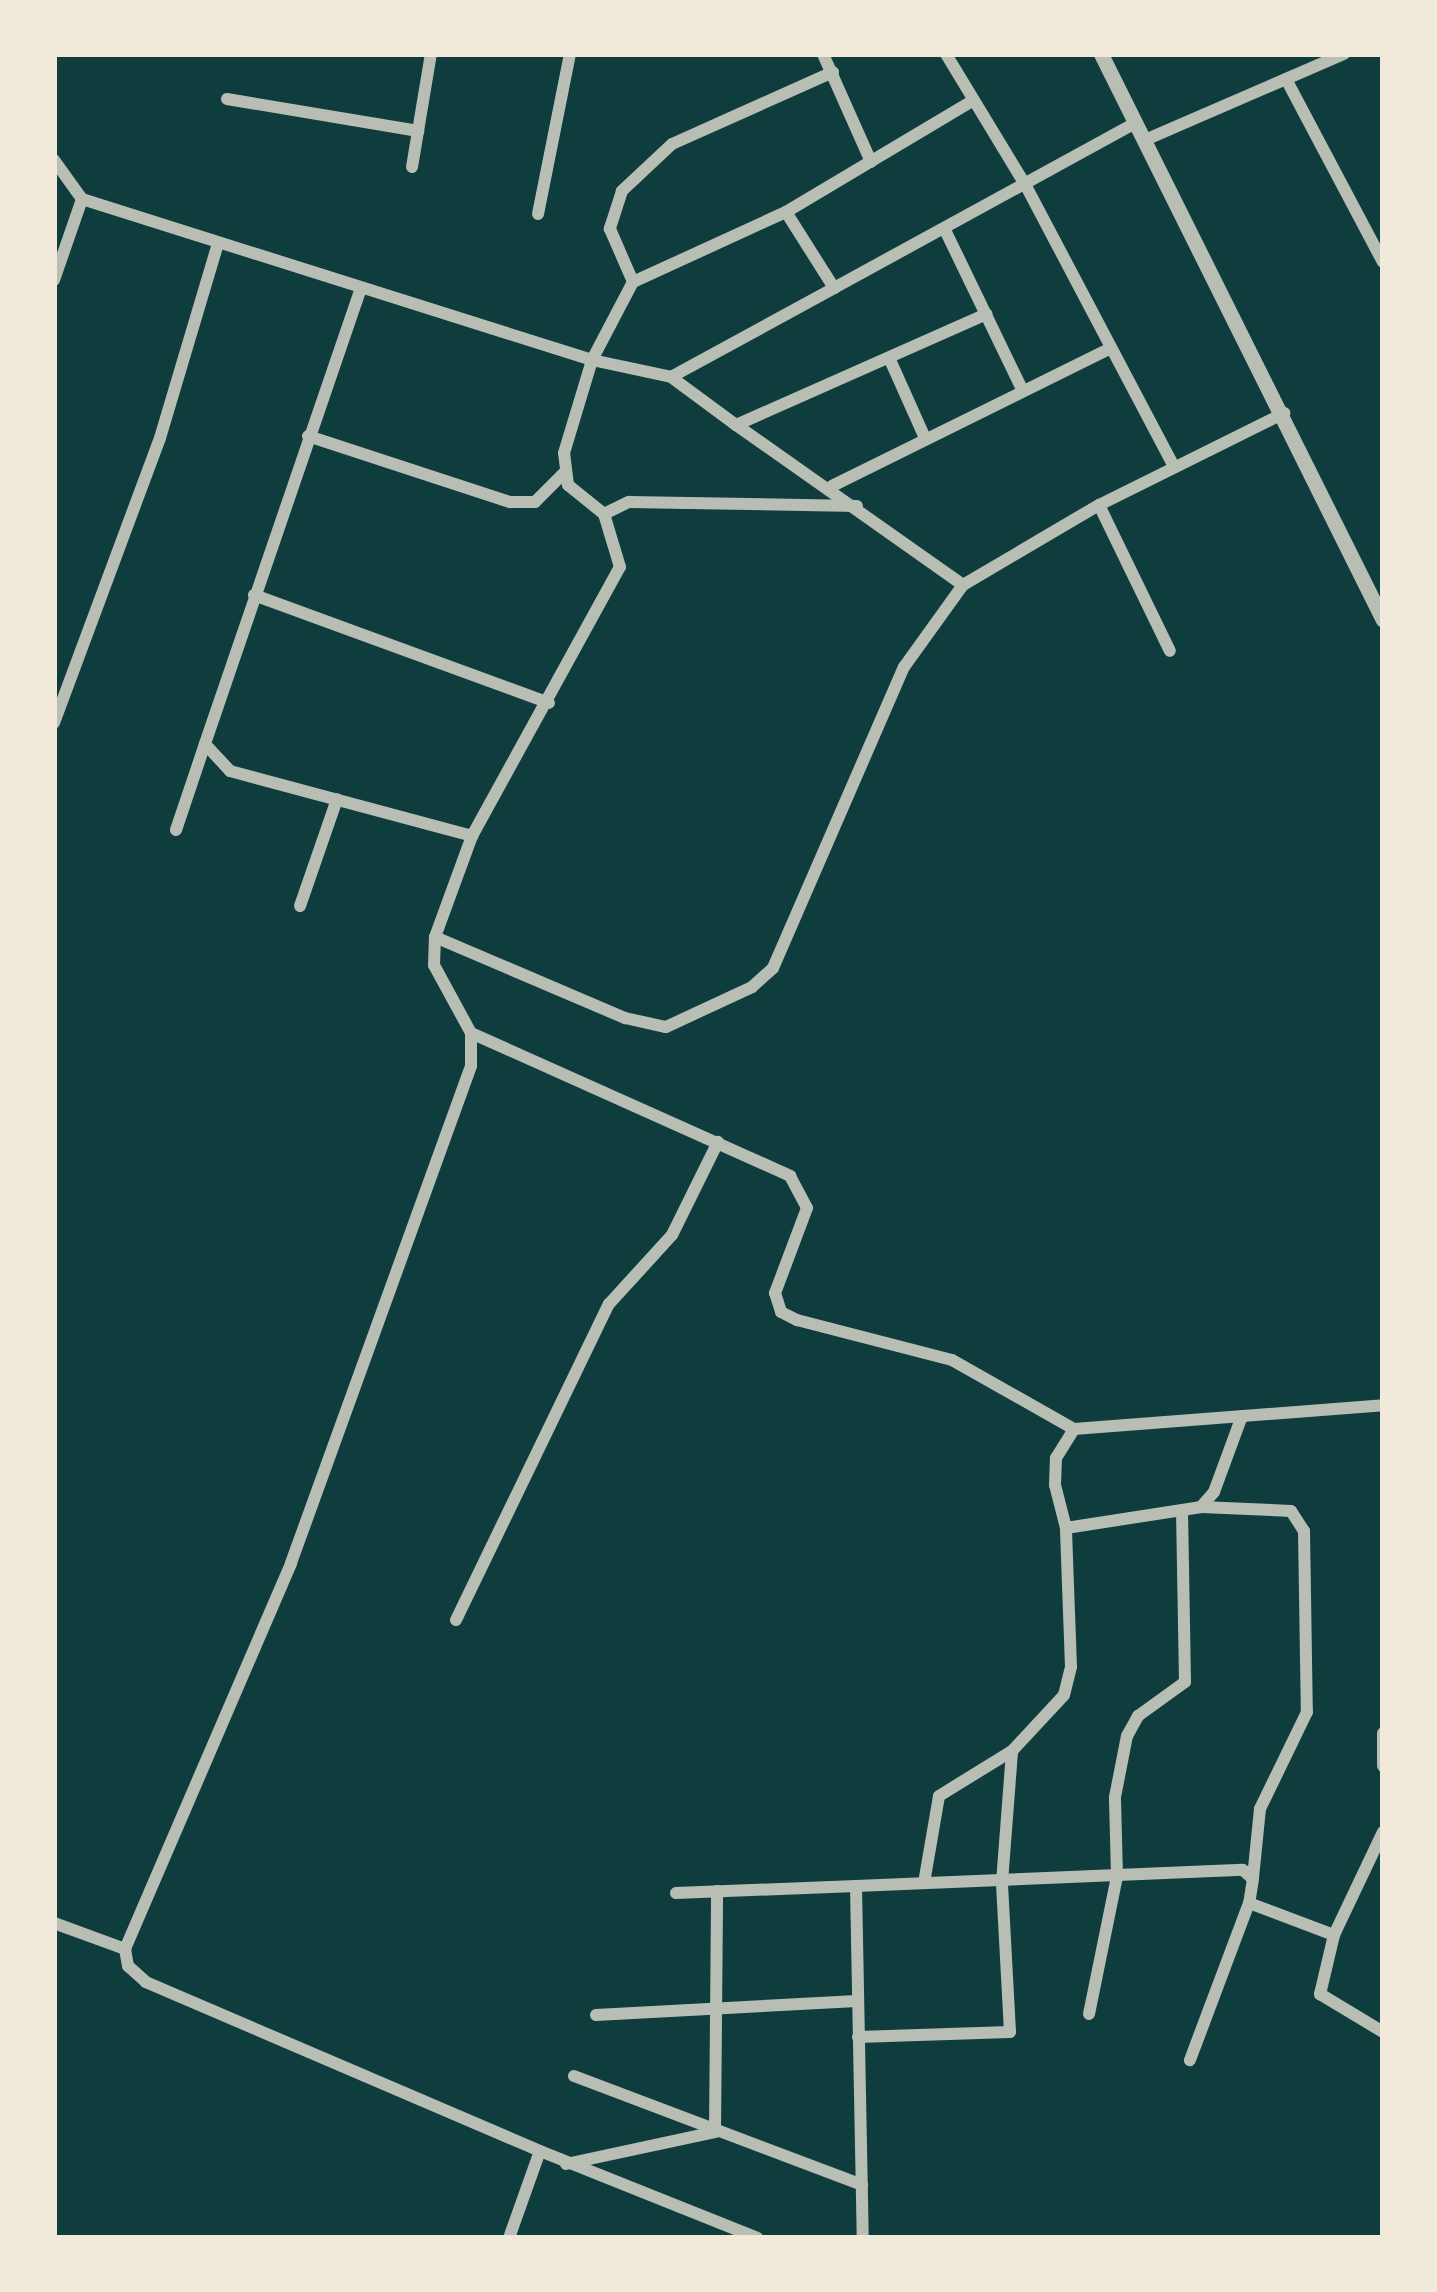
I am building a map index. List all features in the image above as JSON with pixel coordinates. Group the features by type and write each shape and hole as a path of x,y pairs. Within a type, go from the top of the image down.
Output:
{"street":[{"path":"412,167 431,54"},
{"path":"538,214 570,54"},
{"path":"823,54 871,163"},
{"path":"946,54 1026,186 1107,350 1174,467"},
{"path":"1101,54 1377,588 1383,620"},
{"path":"1145,140 1286,79 1312,60 1344,54"},
{"path":"633,282 610,229 622,191 672,144 833,72"},
{"path":"1286,79 1383,262"},
{"path":"227,99 418,130"},
{"path":"308,436 510,502 535,502 564,473 592,360 633,282 786,212 972,101"},
{"path":"670,377 946,232 1136,123"},
{"path":"54,160 82,199 592,360 670,377 832,486 963,585"},
{"path":"54,280 82,199"},
{"path":"786,212 834,289"},
{"path":"946,232 1022,389"},
{"path":"54,723 160,439 218,243"},
{"path":"176,830 361,287"},
{"path":"736,425 891,362 986,314"},
{"path":"832,486 1107,350"},
{"path":"891,362 925,438"},
{"path":"435,937 625,1018 666,1027 752,987 773,968 904,667 963,585 1099,505 1284,413"},
{"path":"564,473 604,514 620,567 472,836 435,937 434,964 471,1033 471,1066 291,1563 125,1949 128,1966 146,1982 566,2164 757,2238"},
{"path":"604,514 629,502 858,506"},
{"path":"1099,505 1170,651"},
{"path":"254,596 549,703"},
{"path":"205,744 230,771 472,836"},
{"path":"300,905 338,800"},
{"path":"471,1033 718,1142 802,1189 807,1208 776,1293 781,1312 952,1360 1074,1429 1383,1405"},
{"path":"456,1620 609,1304 672,1235 718,1142"},
{"path":"1201,1507 1218,1484 1242,1416"},
{"path":"924,1883 938,1796 1012,1751 1050,1719 1071,1667 1066,1528 1056,1458 1074,1429"},
{"path":"1066,1528 1201,1507 1291,1511 1304,1531 1307,1712 1260,1809 1249,1903 1190,2060"},
{"path":"1089,2014 1117,1876 1115,1797 1127,1736 1138,1716 1185,1682 1182,1511"},
{"path":"1383,1733 1383,1766"},
{"path":"859,2037 1010,2032 1002,1882 1012,1751"},
{"path":"1383,1832 1334,1936 1319,1994 1383,2032"},
{"path":"676,1893 1243,1870 1252,1880"},
{"path":"856,1886 863,2238"},
{"path":"715,2132 717,1891"},
{"path":"1249,1903 1334,1936"},
{"path":"54,1923 125,1949"},
{"path":"596,2015 857,2001"},
{"path":"574,2076 862,2186"},
{"path":"566,2164 715,2132"},
{"path":"508,2238 540,2152"}]}
